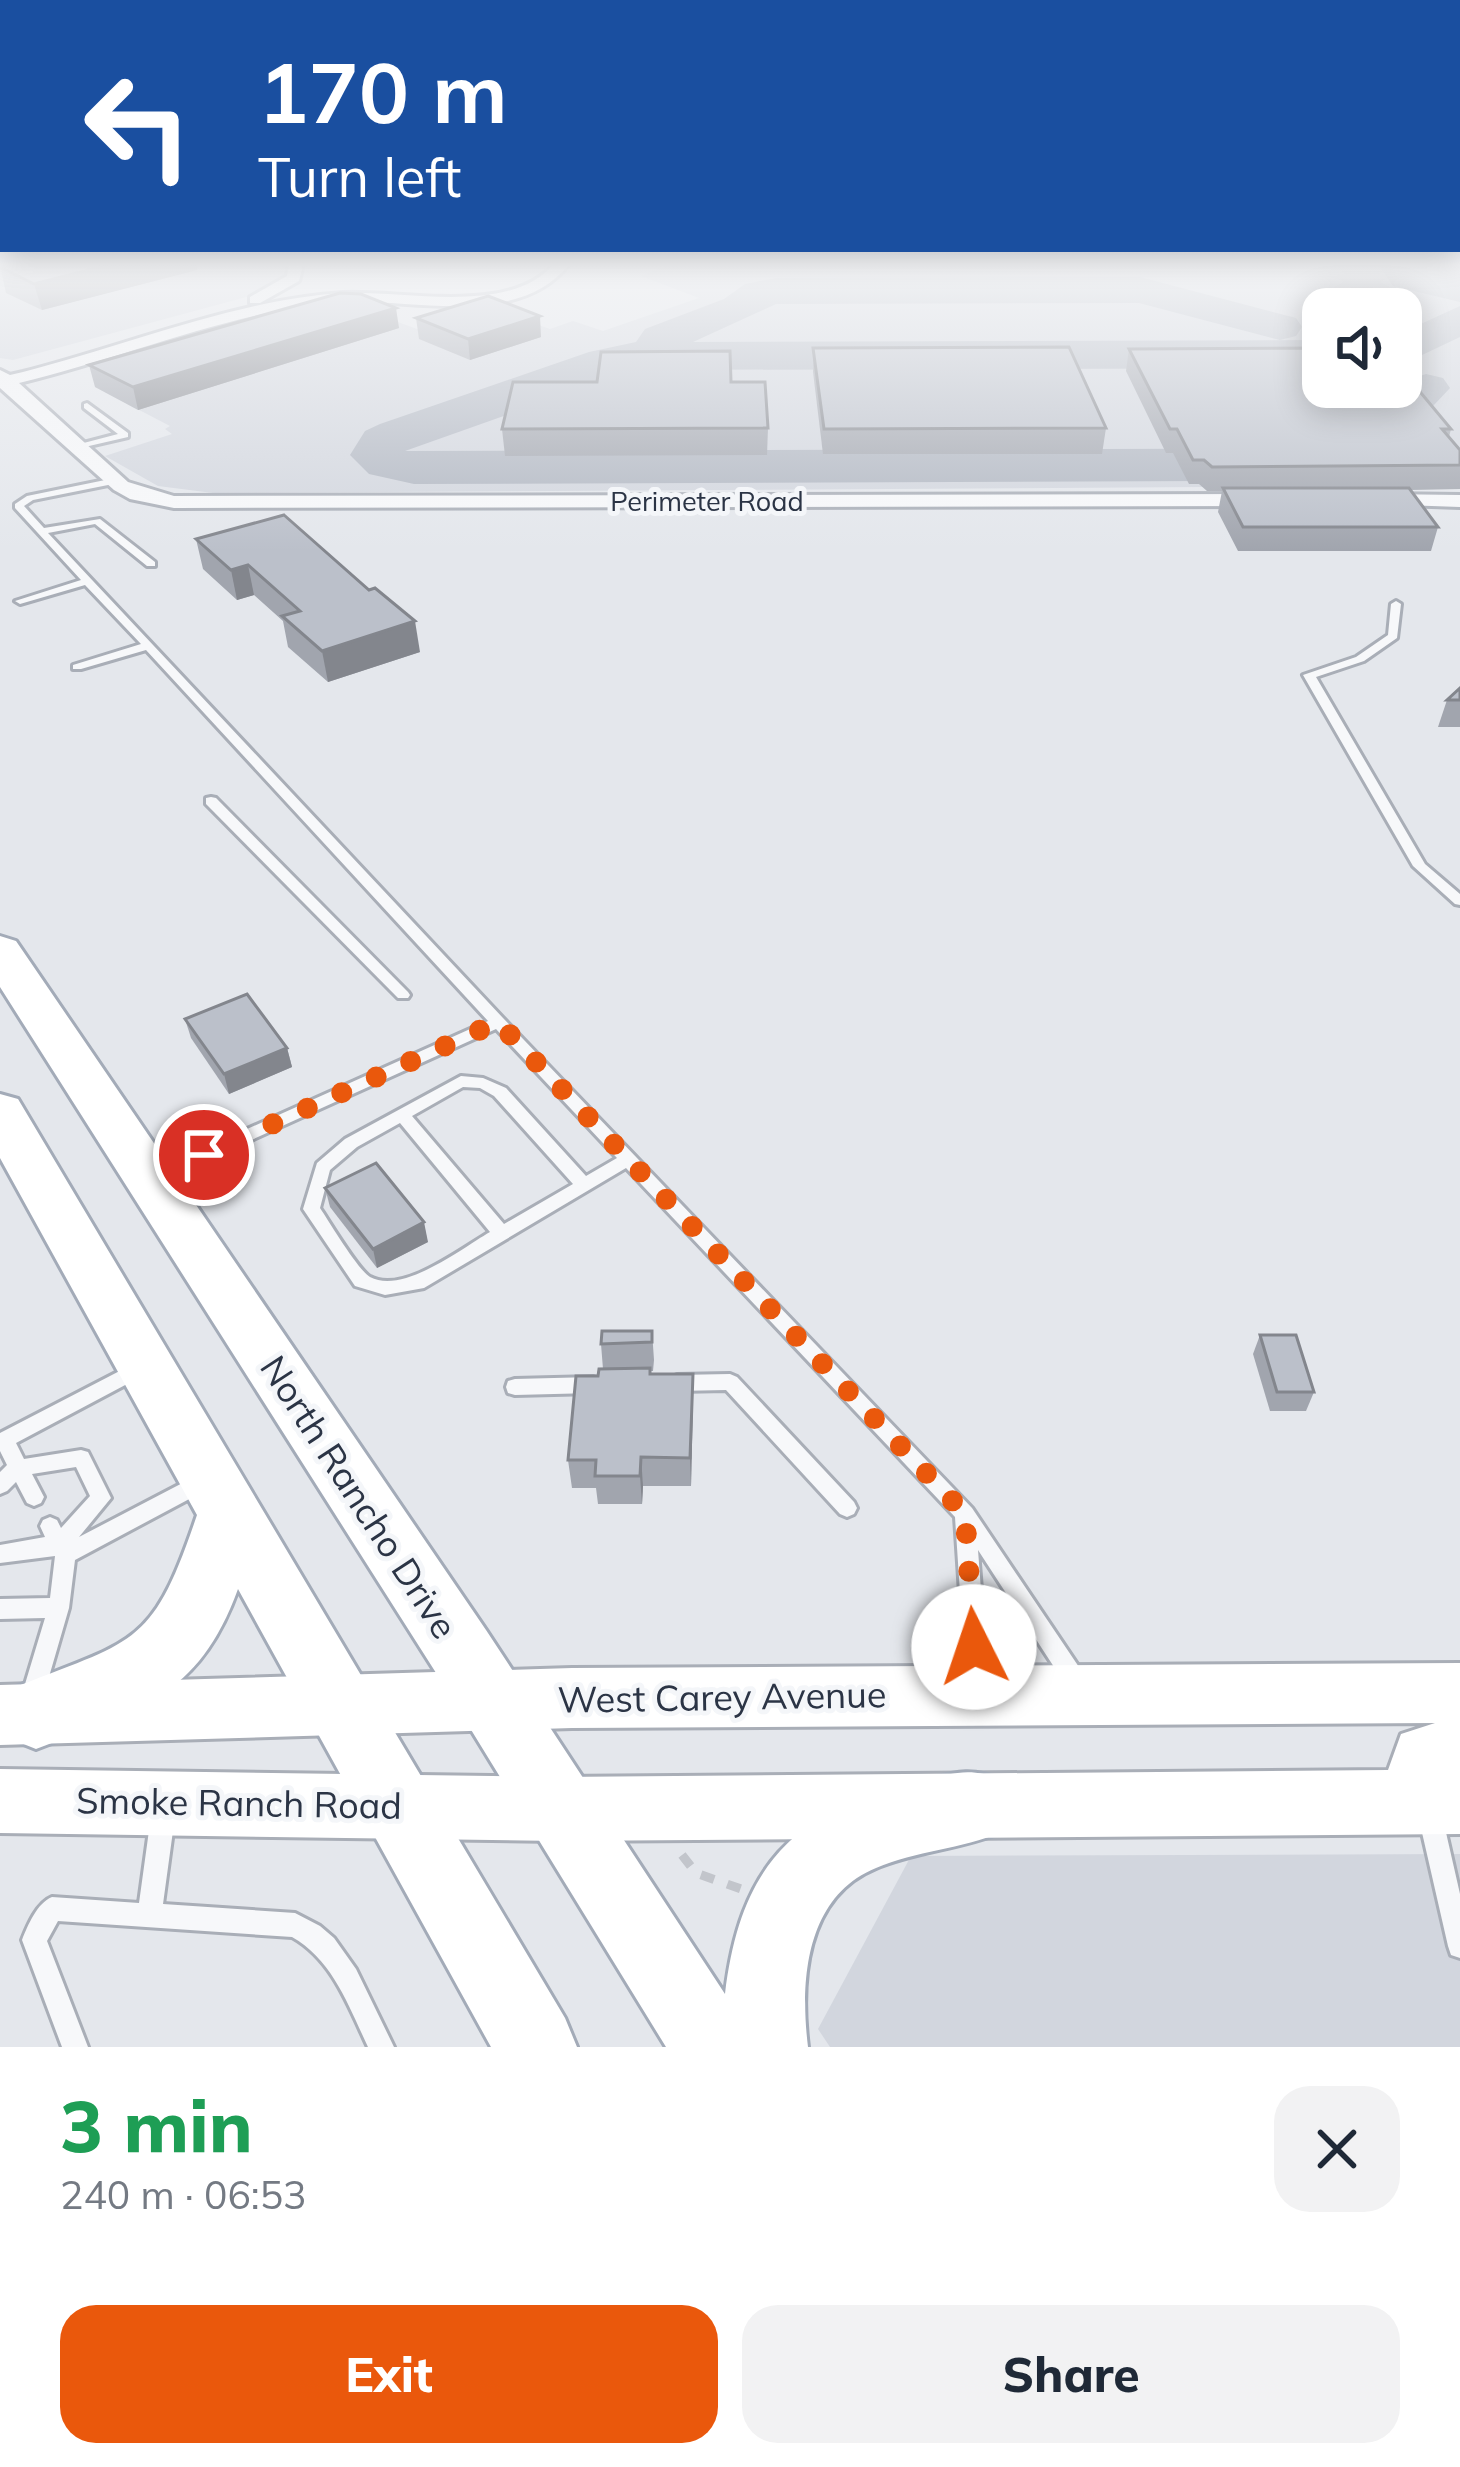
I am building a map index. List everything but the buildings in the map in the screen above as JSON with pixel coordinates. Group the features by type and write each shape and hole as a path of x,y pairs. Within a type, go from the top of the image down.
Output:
{"main road":[{"name":"North Rancho Drive","path":"0,950 494,1702 712,2047"},
{"path":"0,1112 536,2047"},
{"path":"21,1714 132,1679 170,1652 193,1622 219,1498"},
{"name":"West Carey Avenue","path":"340,1705 977,1693 1460,1693"},
{"path":"21,1714 340,1705"},
{"path":"558,1809 976,1806 1449,1785"},
{"name":"Smoke Ranch Road","path":"0,1801 558,1809"},
{"path":"767,2047 770,1960 780,1918 802,1880 838,1847 883,1828 976,1806"}],"street":[{"path":"2,377 60,360"},
{"path":"2,377 70,360"},
{"name":"Perimeter Road","path":"2,377 79,447 108,483 137,495 196,504 1288,500"},
{"path":"1352,500 1460,501"}],"lane":[{"path":"79,447 125,435 87,406"},
{"path":"108,483 43,506 18,506 965,1514 1083,1693"},
{"path":"41,530 97,521 151,564"},
{"path":"20,601 87,581"},
{"path":"1396,604 1393,636 1360,659 1309,675 1420,866 1460,901"},
{"path":"76,667 147,646"},
{"path":"211,801 403,995"},
{"path":"148,1180 498,1022"},
{"path":"584,1185 500,1092 483,1083 461,1081 351,1143 323,1167 310,1210 361,1281 385,1288 418,1283 502,1234 628,1159"},
{"path":"402,1114 502,1234"},
{"path":"34,1497 4,1440 145,1366"},
{"path":"658,1384 730,1382 847,1508"},
{"path":"514,1387 610,1385"},
{"path":"0,1485 18,1468 81,1458 101,1498 58,1542 59,1608 21,1714"},
{"path":"0,1554 219,1498"},
{"path":"965,1514 977,1693"},
{"path":"0,1610 59,1608"},
{"path":"1449,1785 1460,1946"},
{"path":"149,1915 165,1802"},
{"path":"75,2047 34,1940 52,1909 295,1925 314,1933 333,1953 381,2047"}],"path":[{"path":"673,1844 696,1873 749,1892"}],"shaded area":[{"path":"188,360 1302,360 1302,408 1422,408 1422,360 1460,360 1460,475 1204,487 213,493 158,486 105,456 172,434 165,429 170,426 95,387"},
{"path":"1460,1854 1460,2047 830,2047 818,2029 911,1856"}],"taxiway":[{"path":"617,360 398,435 383,442 376,455 387,463 414,468 1460,464"},
{"path":"1422,391 1426,388"}],"route":[{"path":"204,1155 498,1022 965,1514 974,1647"}]}
